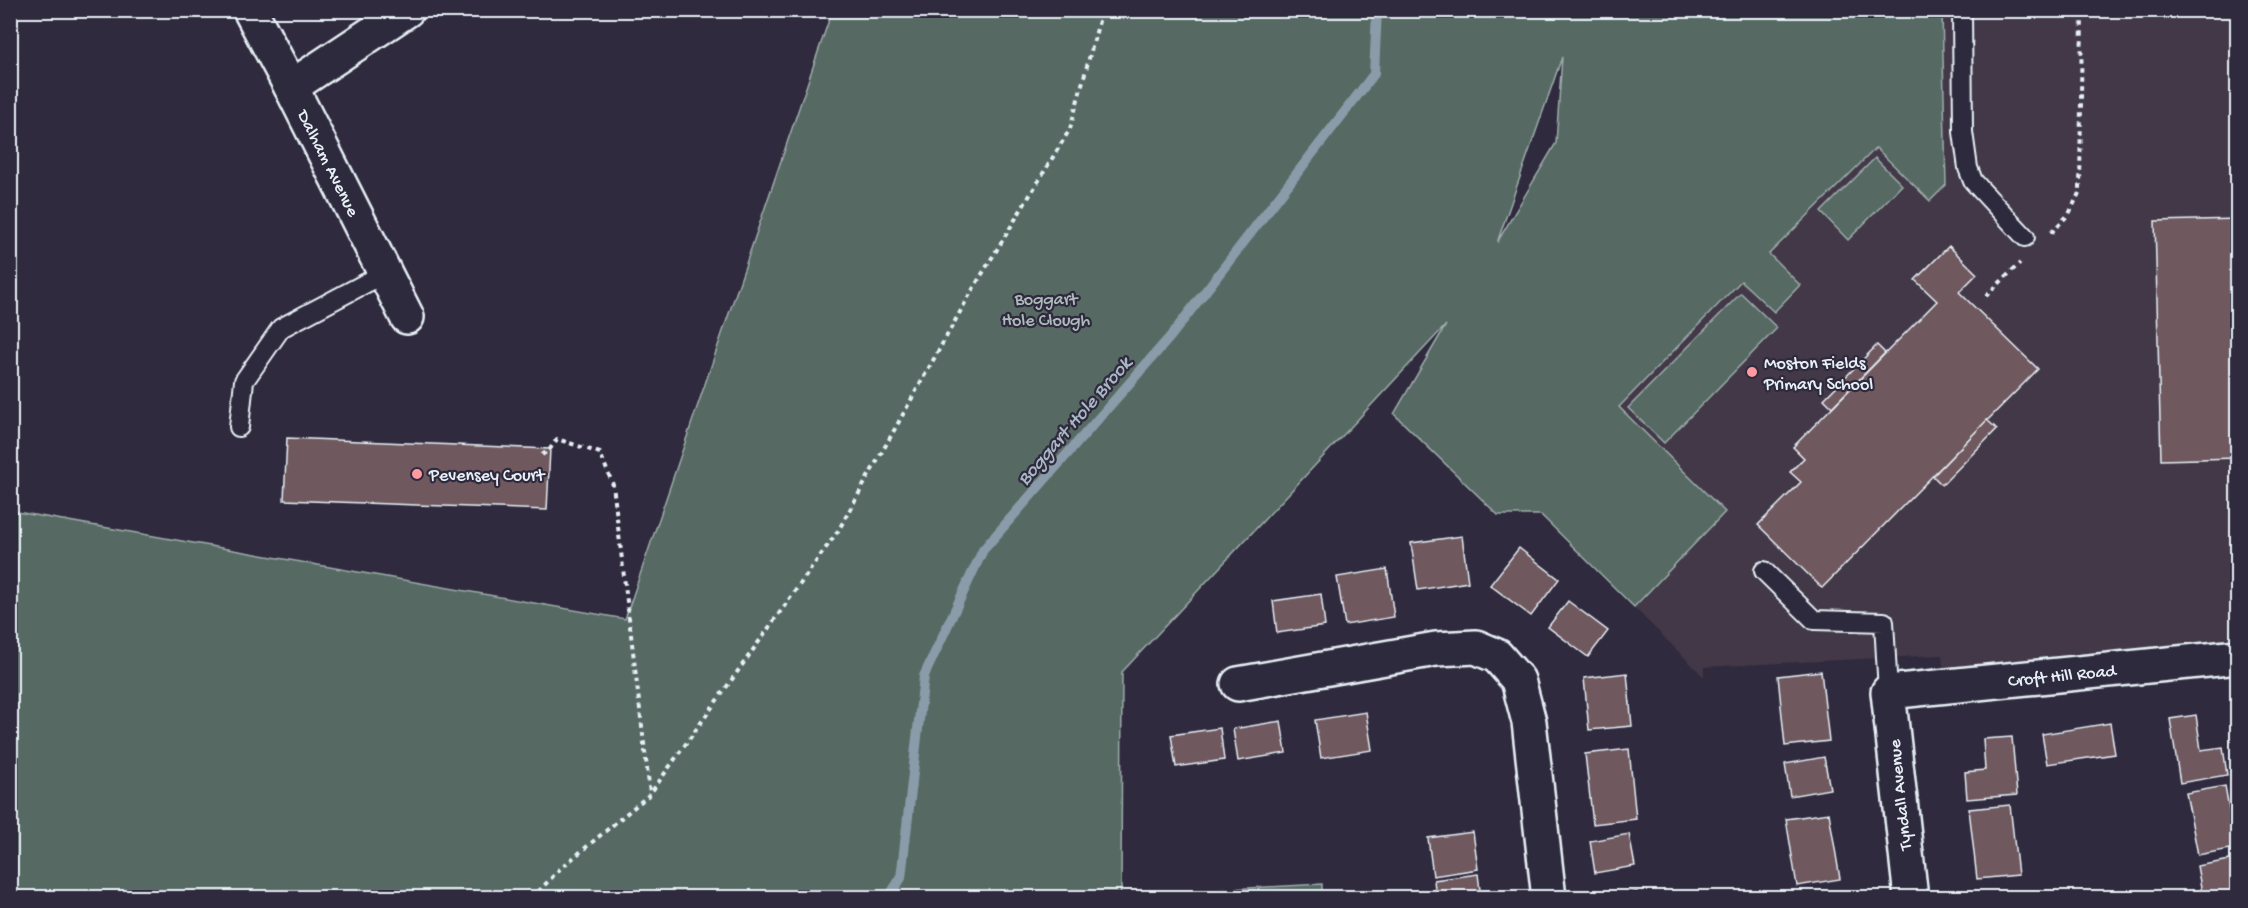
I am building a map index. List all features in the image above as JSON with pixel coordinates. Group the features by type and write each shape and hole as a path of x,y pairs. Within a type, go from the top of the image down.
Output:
{"street":[{"name":"Dalham Avenue","path":"250,10 407,317"},
{"path":"291,87 407,10"},
{"path":"1238,684 1436,649 1476,647 1497,656 1518,681 1529,722 1549,897"},
{"name":"Croft Hill Road","path":"1888,692 2238,657"},
{"name":"Tyndall Avenue","path":"1888,692 1911,897"}],"lane":[{"path":"1962,10 1963,132 1968,168 1973,181 2026,246"},
{"path":"239,427 244,381 280,328 385,273"},
{"path":"1764,571 1814,620 1884,622 1888,692"}],"path":[{"path":"532,897 560,869 650,794 838,531 970,294 1070,129 1102,10"},
{"path":"2044,239 2069,214 2080,191 2082,10"},
{"path":"1986,296 2026,246"},
{"path":"542,455 557,439 600,453 612,485 650,794"}],"shaded area":[{"name":"Moston Fields Primary School","path":"1939,10 2073,13 2073,10 2237,11 2237,643 2081,661 2080,653 1943,668 1942,655 1704,667 1704,677 1541,515 1498,515 1394,414 1556,143 1564,40 1570,11"}],"green space":[{"name":"Boggart Hole Clough","path":"1570,10 1939,11 1942,12 1946,185 1930,201 1876,148 1769,254 1800,285 1774,312 1741,281 1619,407 1725,512 1634,607 1541,515 1498,515 1394,414 1446,325 1122,672 1121,895 1322,884 1322,897 11,897 11,511 625,619 832,11 1568,11 1569,14","holes":["1562,57 1556,143 1498,241"]},
{"path":"1875,158 1902,185 1848,240 1821,212"},
{"path":"1741,293 1777,328 1664,443 1628,408"}],"building":[{"path":"2238,219 2238,458 2161,460 2155,221"},
{"path":"1949,246 1977,274 1959,292 2038,369 1822,588 1758,525 1801,482 1790,472 1804,458 1793,447 1937,301 1915,280"},
{"path":"1877,345 1885,353 1832,407 1824,399"},
{"path":"1987,420 1997,429 1942,485 1933,476"},
{"name":"Pevensey Court","path":"287,438 550,449 547,510 284,500"},
{"path":"1462,536 1468,582 1418,590 1411,543"},
{"path":"1519,548 1559,579 1531,616 1490,585"},
{"path":"1387,569 1394,617 1345,625 1337,577"},
{"path":"1321,594 1325,626 1277,633 1273,601"},
{"path":"1568,601 1608,631 1588,657 1548,627"},
{"path":"1821,671 1829,741 1785,746 1778,676"},
{"path":"1627,673 1632,726 1589,730 1584,678"},
{"path":"1366,712 1372,750 1321,758 1315,720"},
{"path":"2196,715 2201,750 2223,747 2227,775 2180,783 2170,719"},
{"path":"1281,721 1286,753 1238,761 1233,729"},
{"path":"2110,723 2115,754 2047,764 2042,734"},
{"path":"1220,728 1224,760 1176,767 1171,735"},
{"path":"2012,737 2017,795 1967,799 1965,772 1985,770 1983,739"},
{"path":"1629,749 1636,819 1593,824 1585,754"},
{"path":"1824,757 1830,789 1790,796 1785,764"},
{"path":"2225,786 2236,848 2198,855 2186,793"},
{"path":"2010,805 2018,875 1977,879 1969,809"},
{"path":"1829,813 1840,879 1797,886 1786,819"},
{"path":"1473,832 1478,869 1433,876 1428,838"},
{"path":"1629,834 1635,866 1595,873 1590,841"},
{"path":"2236,859 2238,898 2203,898 2197,866"},
{"path":"1478,874 1481,898 1436,898 1434,880"},
{"path":"1637,892 1638,898 1594,898 1594,896"},
{"path":"2023,892 2023,898 1981,898 1981,896"}],"waterway":[{"name":"Boggart Hole Brook","path":"888,898 901,878 924,676 983,550 1170,337 1374,74 1377,10"}],"place":[{"name":"Moston Fields Primary School","path":"1752,372"},
{"name":"Pevensey Court","path":"417,474"}]}
